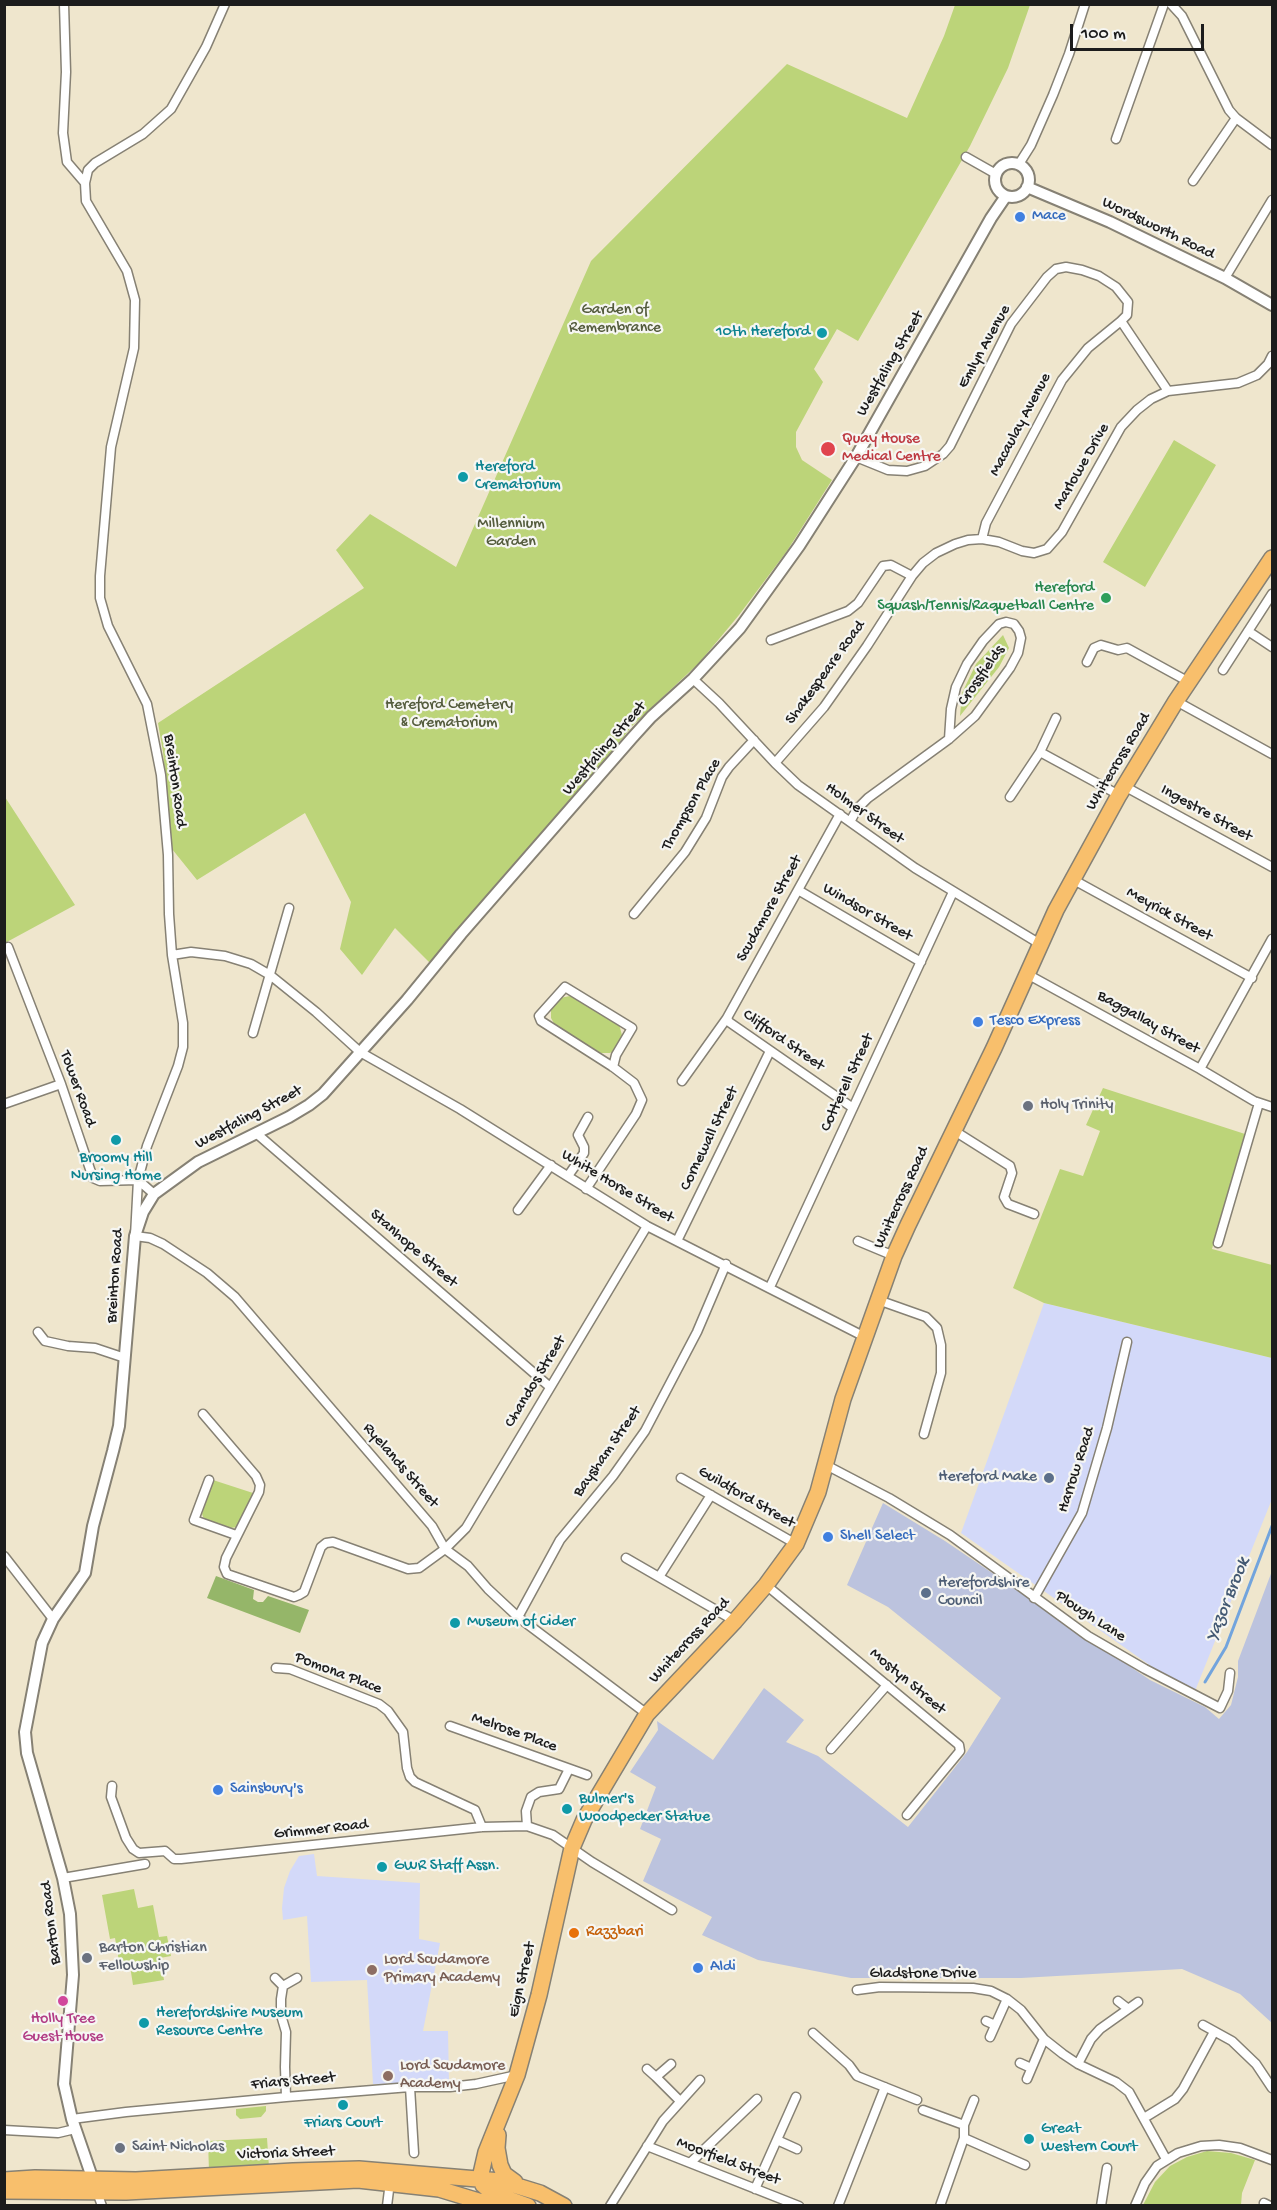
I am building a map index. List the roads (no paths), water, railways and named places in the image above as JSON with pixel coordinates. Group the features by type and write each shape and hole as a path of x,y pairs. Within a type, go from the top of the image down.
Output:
{"highway":[{"name":"Whitecross Road","path":"573,1848 584,1820 647,1714 735,1621 766,1585 796,1544 818,1492 843,1399 894,1256 994,1048 1040,945 1072,879 1122,791 1176,701 1264,576 1272,558"},
{"name":"Eign Street","path":"480,2178 486,2152 517,2075 539,1995 573,1848"},
{"name":"Eign Street","path":"501,2117 497,2148 500,2165 504,2174 521,2186"},
{"name":"Victoria Street","path":"4,2180 97,2192 136,2180 359,2169 480,2178 521,2186 564,2205"},
{"path":"480,2178 483,2185 492,2193 528,2205"},
{"name":"Victoria Street","path":"4,2191 126,2192 358,2180 390,2182 453,2192 495,2205"}],"street":[{"path":"64,4 66,72 63,133 67,162 85,183"},
{"path":"85,183 88,170 95,163 143,134 171,109 206,47 225,4"},
{"path":"1019,164 1031,145 1053,95 1085,4"},
{"path":"1116,139 1164,4"},
{"path":"1171,4 1182,16 1229,110 1272,145"},
{"path":"1193,181 1236,118"},
{"path":"966,157 996,174"},
{"path":"1005,164 1019,164 1027,173 1027,187 1018,195 1006,196 997,188 996,174 1005,164"},
{"name":"Breinton Road","path":"52,1619 85,1574 93,1526 119,1426 138,1180 147,1146 183,1047 183,1023 172,955 168,855 162,787 147,704 108,626 100,598 111,447 134,348 135,300 127,271 86,201 85,183"},
{"name":"Wordsworth Road","path":"1027,187 1110,222 1225,278 1272,305"},
{"name":"Westfaling Street","path":"135,1236 143,1212 154,1194 198,1162 309,1106 323,1094 632,738 651,717 693,679 740,628 762,599 856,457 1006,196"},
{"path":"1225,278 1272,200"},
{"name":"Emlyn Avenue","path":"856,457 888,470 907,471 925,466 943,454 950,446 1011,324 1047,277 1056,269 1066,267 1082,270 1099,276 1116,287 1128,302 1127,315 1121,321"},
{"path":"1121,321 1168,391"},
{"name":"Macaulay Avenue","path":"982,539 986,523 1062,380 1088,348 1121,321"},
{"name":"Marlowe Drive","path":"982,539 1034,553 1047,549 1062,532 1121,427 1137,410 1151,399 1168,391 1238,384 1257,375 1268,364 1272,356"},
{"name":"Shakespeare Road","path":"775,763 824,707 912,576 936,553 955,544 982,539"},
{"path":"771,640 848,611 858,603 883,566 891,565 912,576"},
{"path":"1223,670 1272,594"},
{"name":"Crossfields","path":"850,822 857,809 868,798 949,740 975,716 1010,668 1018,653 1021,638 1014,624 1006,622 999,624 983,641 967,664 956,687 949,740"},
{"path":"1248,631 1272,647"},
{"path":"1087,662 1094,648 1101,645 1118,650 1127,648 1189,682"},
{"name":"Holmer Street","path":"693,679 798,785 915,868 1040,945"},
{"path":"1176,701 1272,754"},
{"path":"1010,797 1040,752 1056,718"},
{"name":"Thompson Place","path":"634,914 685,852 706,818 722,777 729,766 754,740"},
{"name":"Ingestre Street","path":"1040,752 1272,867"},
{"name":"Scudamore Street","path":"682,1081 727,1018 840,814"},
{"name":"Meyrick Street","path":"1072,879 1252,978"},
{"name":"Windsor Street","path":"798,890 921,962"},
{"name":"Cotterell Street","path":"770,1287 953,892"},
{"path":"254,1033 289,908"},
{"path":"1200,1069 1272,939"},
{"name":"Tower Road","path":"8,947 61,1084 93,1178 100,1181 138,1180"},
{"name":"White Horse Street","path":"172,955 191,952 225,956 251,964 270,975 316,1012 360,1053 460,1109 647,1226 726,1264 865,1337"},
{"name":"Baggallay Street","path":"1027,974 1256,1102 1272,1107"},
{"path":"586,1189 636,1114 642,1100 634,1083 614,1066 541,1021 539,1016 564,987 632,1028 616,1055 614,1066"},
{"name":"Clifford Street","path":"727,1018 729,1022 853,1108"},
{"name":"Cornewall Street","path":"677,1240 770,1051"},
{"path":"4,1104 61,1084"},
{"path":"1218,1243 1256,1102"},
{"path":"568,1176 584,1153 584,1147 578,1135 588,1117"},
{"path":"953,1130 1010,1166 1012,1173 1004,1197 1008,1204 1034,1214"},
{"name":"Stanhope Street","path":"255,1133 550,1388"},
{"path":"518,1210 551,1165"},
{"path":"138,1180 154,1194"},
{"name":"Chandos Street","path":"236,1535 226,1558 224,1567 227,1574 294,1597 304,1592 321,1547 326,1543 333,1542 413,1570 445,1549 466,1528 647,1226"},
{"name":"Ryelands Street","path":"135,1236 150,1238 163,1244 207,1273 235,1297 432,1526 445,1549 468,1566 488,1589 518,1617 647,1714"},
{"path":"858,1241 894,1256"},
{"name":"Baysham Street","path":"518,1617 560,1540 613,1476 645,1431 698,1332 726,1264"},
{"path":"878,1300 926,1317 937,1328 941,1345 941,1373 924,1434"},
{"path":"38,1332 45,1341 68,1346 96,1348 124,1358"},
{"name":"Harrow Road","path":"1034,1598 1082,1513 1107,1428 1127,1342"},
{"path":"203,1414 256,1476 260,1485 259,1492 236,1535 194,1520 209,1480"},
{"name":"Plough Lane","path":"826,1465 950,1534 1088,1636 1220,1708 1228,1691 1230,1673"},
{"name":"Guildford Street","path":"681,1478 796,1544"},
{"path":"659,1577 711,1495"},
{"path":"4,1556 52,1619"},
{"path":"626,1558 735,1621"},
{"name":"Mostyn Street","path":"766,1585 960,1748 960,1751 908,1815"},
{"name":"Barton Road","path":"52,1619 38,1656 29,1706 26,1742 38,1796 63,1878 70,1914 73,1975 64,2084 74,2124 97,2192"},
{"name":"Pomona Place","path":"276,1668 290,1669 379,1704 388,1711 403,1732 410,1777 415,1782 474,1810 482,1827"},
{"path":"831,1749 887,1685"},
{"name":"Melrose Place","path":"450,1726 588,1775"},
{"name":"Melrose Place","path":"527,1826 526,1811 531,1797 539,1792 559,1789 569,1769"},
{"name":"Grimmer Road","path":"112,1786 111,1797 126,1838 133,1849 139,1853 165,1851 174,1858 181,1858 482,1827 527,1826 553,1835 592,1862 672,1910"},
{"path":"63,1878 145,1864"},
{"path":"275,1978 283,1986"},
{"path":"286,2097 286,2032 280,2000 283,1986 297,1978"},
{"name":"Gladstone Drive","path":"857,1990 880,1987 973,1988 991,1991 1007,1999 1021,2010 1044,2039 1078,2064 1116,2082 1129,2092 1166,2159"},
{"path":"990,2037 991,2023 1007,1999"},
{"path":"1118,2001 1127,2008"},
{"path":"1078,2064 1091,2039 1127,2008 1138,2002"},
{"path":"1203,2025 1232,2041 1256,2064 1272,2088"},
{"path":"1144,2118 1175,2098 1183,2089 1214,2032"},
{"path":"813,2033 849,2065 857,2076 917,2100"},
{"path":"1026,2079 1044,2039"},
{"path":"1020,2063 1031,2068"},
{"path":"656,2077 671,2064"},
{"path":"647,2069 680,2101"},
{"name":"Friars Street","path":"4,2130 58,2133 74,2124 115,2113 286,2097 476,2084 517,2075"},
{"path":"611,2203 647,2146 680,2101 700,2080"},
{"path":"838,2205 885,2087"},
{"path":"410,2088 414,2152"},
{"path":"755,2189 796,2097"},
{"path":"690,2163 757,2099"},
{"path":"940,2205 964,2139 964,2125 974,2100"},
{"path":"923,2110 964,2125"},
{"path":"964,2139 1025,2165"},
{"path":"777,2140 797,2149"},
{"path":"1135,2205 1145,2183 1157,2166 1178,2153 1201,2146 1219,2145 1240,2148 1272,2160"},
{"name":"Moorfield Street","path":"647,2146 799,2205"},
{"path":"1101,2205 1107,2168"},
{"path":"387,2205 390,2182"}],"waterway":[{"name":"Yazor Brook","path":"1205,1682 1226,1647 1272,1526"}],"place":[{"name":"Mace","path":"1020,217"},
{"name":"10th Hereford","path":"822,333"},
{"name":"Quay House Medical Centre","path":"828,449"},
{"name":"Hereford Crematorium","path":"463,477"},
{"name":"Hereford Squash/Tennis/Raquetball Centre","path":"1106,598"},
{"name":"Tesco Express","path":"978,1022"},
{"name":"Holy Trinity","path":"1028,1106"},
{"name":"Broomy Hill Nursing Home","path":"116,1140"},
{"name":"Hereford Make","path":"1049,1478"},
{"name":"Shell Select","path":"828,1537"},
{"name":"Herefordshire Council","path":"926,1593"},
{"name":"Museum of Cider","path":"455,1623"},
{"name":"Sainsbury's","path":"218,1790"},
{"name":"Bulmer's Woodpecker Statue","path":"567,1809"},
{"name":"GWR Staff Assn.","path":"382,1867"},
{"name":"Razzbari","path":"574,1933"},
{"name":"Barton Christian Fellowship","path":"87,1958"},
{"name":"Aldi","path":"698,1968"},
{"name":"Lord Scudamore Primary Academy","path":"372,1970"},
{"name":"Holly Tree Guest House","path":"63,2001"},
{"name":"Herefordshire Museum Resource Centre","path":"144,2023"},
{"name":"Lord Scudamore Academy","path":"388,2076"},
{"name":"Friars Court","path":"343,2105"},
{"name":"Great Western Court","path":"1029,2139"},
{"name":"Saint Nicholas","path":"120,2148"}],"park label":[{"name":"Garden of Remembrance","path":"615,320"},
{"name":"Millennium Garden","path":"511,534"},
{"name":"Hereford Cemetery & Crematorium","path":"449,715"}]}
